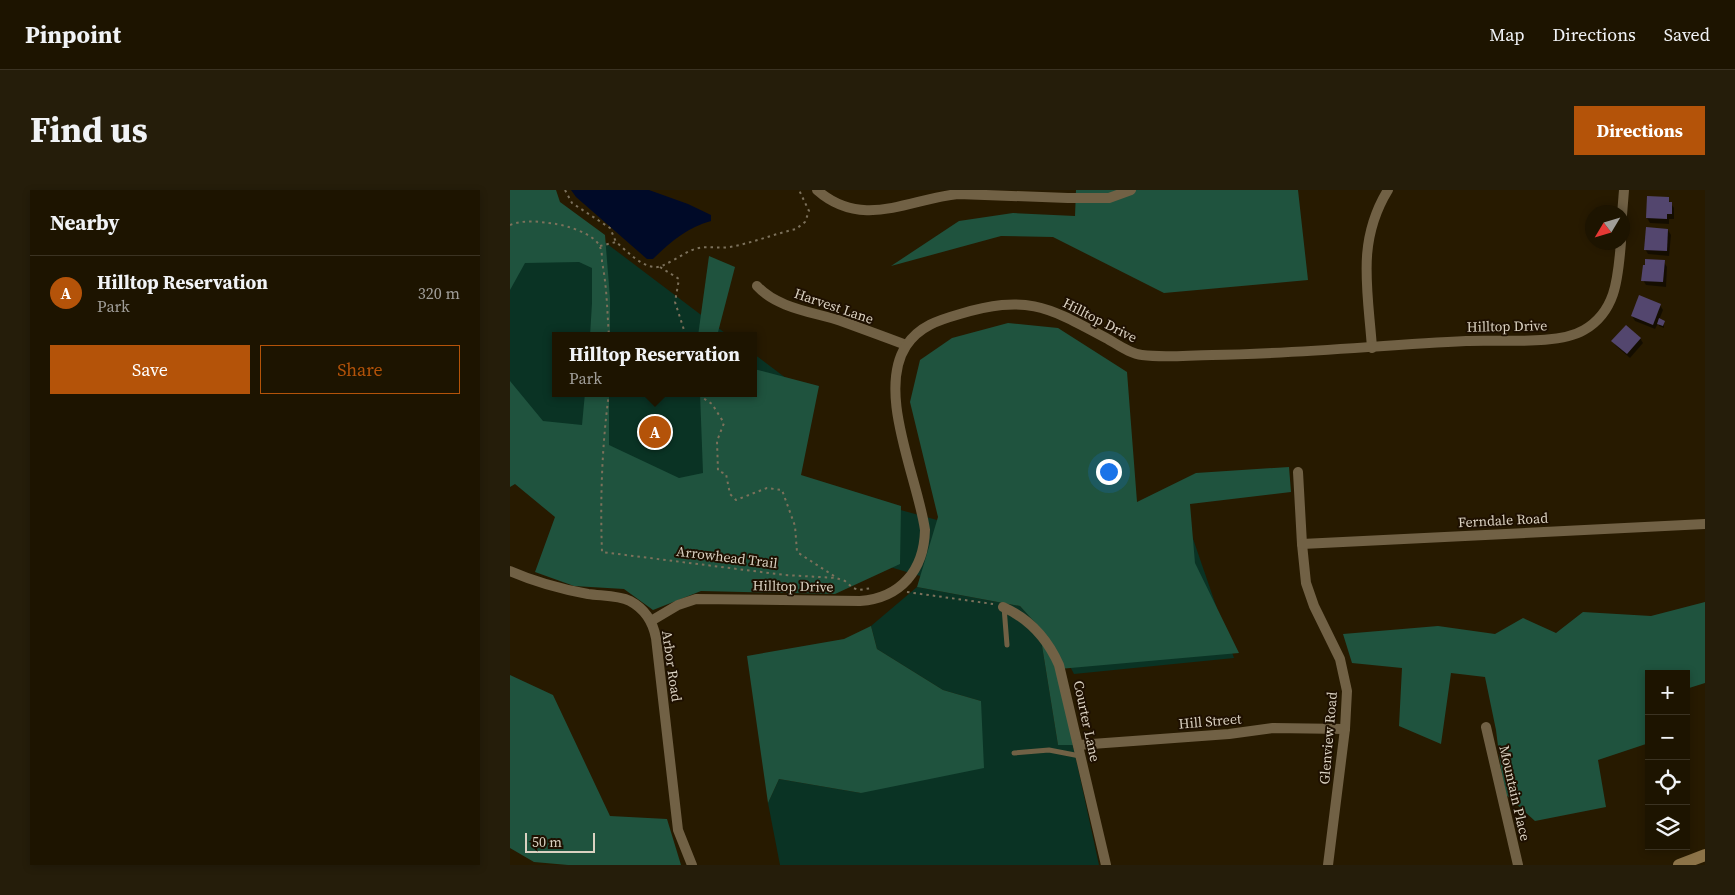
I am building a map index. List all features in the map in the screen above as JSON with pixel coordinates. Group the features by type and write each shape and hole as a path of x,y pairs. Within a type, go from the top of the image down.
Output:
{"street":[{"path":"817,190 840,204 871,211 891,209 946,195 958,194 1056,194 1110,198 1131,190"},
{"path":"1372,348 1366,274 1367,249 1376,212 1388,190"},
{"path":"1623,205 1624,190"},
{"name":"Hilltop Drive","path":"651,622 678,605 696,598 860,602 876,599 896,590 905,582 917,567 925,540 924,520 896,408 895,378 900,358 906,345 918,332 939,320 984,307 1010,303 1036,306 1061,314 1139,356 1235,355 1372,348 1466,340 1557,339 1584,330 1598,318 1612,298 1618,281 1620,250"},
{"name":"Harvest Lane","path":"757,286 766,296 800,310 840,321 906,345"},
{"name":"Glenview Road","path":"1298,472 1306,583 1314,606 1335,646 1344,672 1347,701 1328,865"},
{"name":"Ferndale Road","path":"1302,544 1705,524"},
{"name":"Arbor Road","path":"510,571 563,590 623,598 636,605 651,622 656,638 678,830 692,865"},
{"name":"Courter Lane","path":"1004,607 1021,616 1036,628 1055,654 1063,675 1106,865"},
{"name":"Mountain Place","path":"1486,727 1518,865"},
{"name":"Hill Street","path":"1078,745 1229,734 1273,728 1345,729"},
{"path":"1679,865 1705,855"}],"lane":[{"path":"1004,607 1007,645"},
{"path":"1014,753 1049,750 1080,756"}],"path":[{"path":"565,190 572,204 610,228 616,242 639,261 654,268 660,267 696,248 711,246 728,248 796,228 805,222 810,211 799,190"},
{"path":"510,225 527,221 564,225 574,228 600,246 609,332"},
{"path":"600,246 616,242"},
{"path":"660,267 679,279 675,302 685,332"},
{"name":"Arrowhead Trail","path":"608,397 605,423 602,488 602,552 786,575 836,578 846,581 853,588 859,590 877,588"},
{"path":"702,397 712,404 724,423 717,441 718,471 726,474 730,494 736,500 767,488 782,490 795,526 797,552 836,578"},
{"path":"896,590 986,602 1004,607"}],"green space":[{"path":"510,190 557,206 724,332 552,332 552,397 757,397 757,356 811,397 784,478 948,523 1179,498 1234,658 1074,674 1042,612 539,463 510,457"},
{"path":"510,190 556,190 560,202 605,235 610,298 610,332 590,332 592,268 579,262 525,263 510,290"},
{"path":"1076,190 1298,190 1308,280 1164,293 1053,237 1001,236 891,266 959,221 1013,213 1075,216"},
{"path":"709,256 735,267 718,332 699,332"},
{"path":"1008,323 1058,328 1127,372 1137,502 1196,473 1289,467 1291,492 1190,504 1195,563 1239,653 1059,669 1073,745 1058,745 1039,627 1020,606 917,587 938,517 910,402 920,360 952,338"},
{"path":"757,370 819,386 801,475 901,506 900,564 835,594 701,591 653,610 624,589 574,586 535,572 555,517 515,484 510,487 510,381 543,421 582,425 585,397 609,397 609,445 679,478 703,473 700,397 757,397"},
{"path":"917,587 1020,606 1039,627 1058,745 1073,745 1099,865 780,865 768,803 779,779 861,793 981,701 943,690 877,649 871,626"},
{"path":"1705,602 1705,683 1690,688 1690,670 1645,670 1645,744 1598,760 1606,807 1535,821 1504,793 1496,730 1485,677 1451,673 1441,744 1399,726 1402,668 1352,663 1343,634 1438,626 1495,634 1523,618 1556,633 1583,612 1651,616"},
{"path":"871,626 877,649 943,690 981,701 984,768 861,793 779,779 768,803 747,656 844,639"},
{"path":"510,675 553,695 610,816 667,819 681,865 568,865 534,862 510,848"}],"water":[{"path":"571,190 649,190 688,204 711,215 711,221 687,231 653,259 647,259 576,197"}],"building":[{"path":"1647,196 1669,197 1669,202 1672,202 1672,214 1667,214 1667,219 1646,218"},
{"path":"1646,227 1668,229 1667,251 1644,250"},
{"path":"1645,259 1665,260 1663,282 1641,281"},
{"path":"1639,295 1661,304 1653,325 1631,316"},
{"path":"1659,318 1665,321 1663,326 1657,324"},
{"path":"1626,325 1641,338 1627,354 1611,341"}],"place":[{"name":"Hilltop Reservation","path":"655,432"}]}
